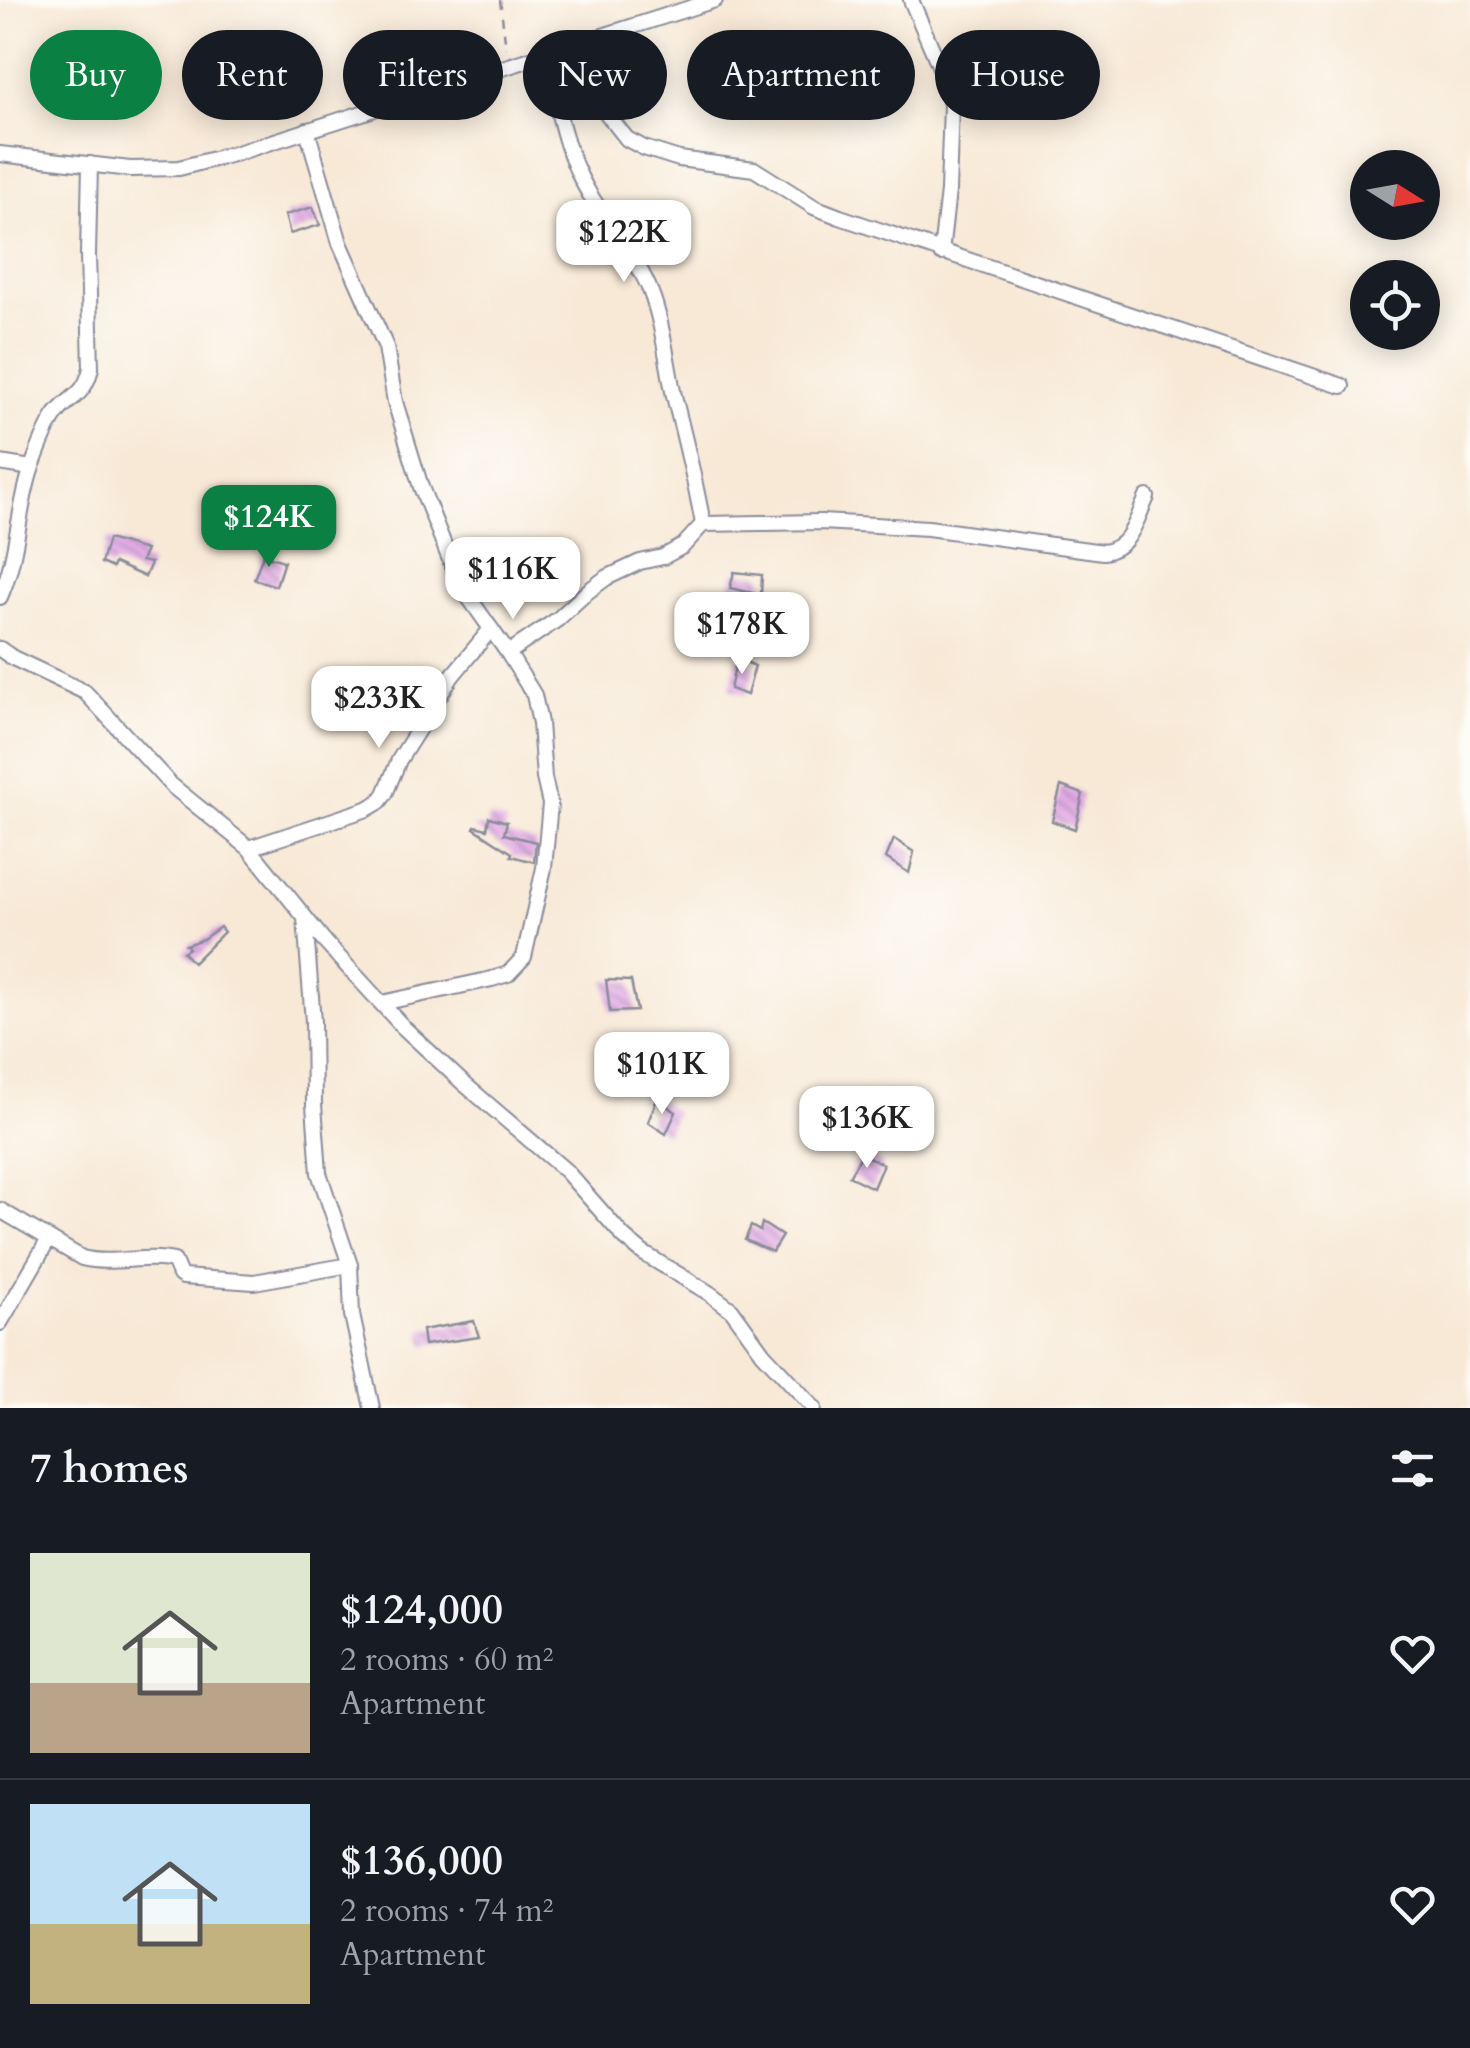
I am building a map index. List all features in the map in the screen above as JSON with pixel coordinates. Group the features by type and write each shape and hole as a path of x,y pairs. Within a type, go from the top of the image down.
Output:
{"street":[{"path":"619,30 715,0"},
{"path":"911,0 951,105 948,191 940,253"},
{"path":"0,154 130,169 179,168 237,153 523,60"},
{"path":"563,120 578,172 597,208 643,274 654,300 703,524"},
{"path":"610,120 627,139 644,148 680,159 754,169 814,207 940,253 1342,386"},
{"path":"307,130 340,243 386,347 395,402 420,487 460,585 534,695 550,804 544,868 524,958 508,974 492,979 382,1002"},
{"path":"0,597 16,552 32,468 55,415 79,394 88,382 91,368 90,164"},
{"path":"0,463 32,468"},
{"path":"508,653 558,619 606,578 683,546 703,524 820,522 928,528 1103,552 1124,544 1147,497"},
{"path":"249,848 380,802 399,760 452,676 491,629"},
{"path":"0,649 86,692 171,785 249,848 404,1028 566,1172 624,1237 732,1310 763,1354 814,1408"},
{"path":"306,917 319,1173 350,1265 352,1315 372,1408"},
{"path":"0,1210 82,1258 168,1259 174,1261 183,1277 232,1282 275,1280 350,1265"},
{"path":"0,1323 49,1239"}],"path":[{"path":"500,0 508,65"}],"building":[{"path":"313,207 320,225 290,234 285,215"},
{"path":"108,539 146,550 141,561 151,563 145,577 114,563 112,568 101,563"},
{"path":"263,555 284,561 276,586 254,579"},
{"path":"734,572 762,575 761,595 730,588"},
{"path":"737,658 755,666 747,695 730,689"},
{"path":"1061,786 1083,794 1075,829 1052,821"},
{"path":"489,817 507,822 504,834 536,842 534,862 511,856 474,828 487,829"},
{"path":"894,839 914,852 909,873 886,858"},
{"path":"220,927 224,932 193,963 183,952 189,948 186,945"},
{"path":"606,980 631,981 637,1011 610,1012"},
{"path":"657,1099 676,1112 666,1134 648,1122"},
{"path":"862,1154 883,1164 873,1188 849,1176"},
{"path":"762,1223 782,1236 772,1252 745,1240 751,1226 760,1231"},
{"path":"474,1321 479,1337 424,1345 422,1330"}]}
